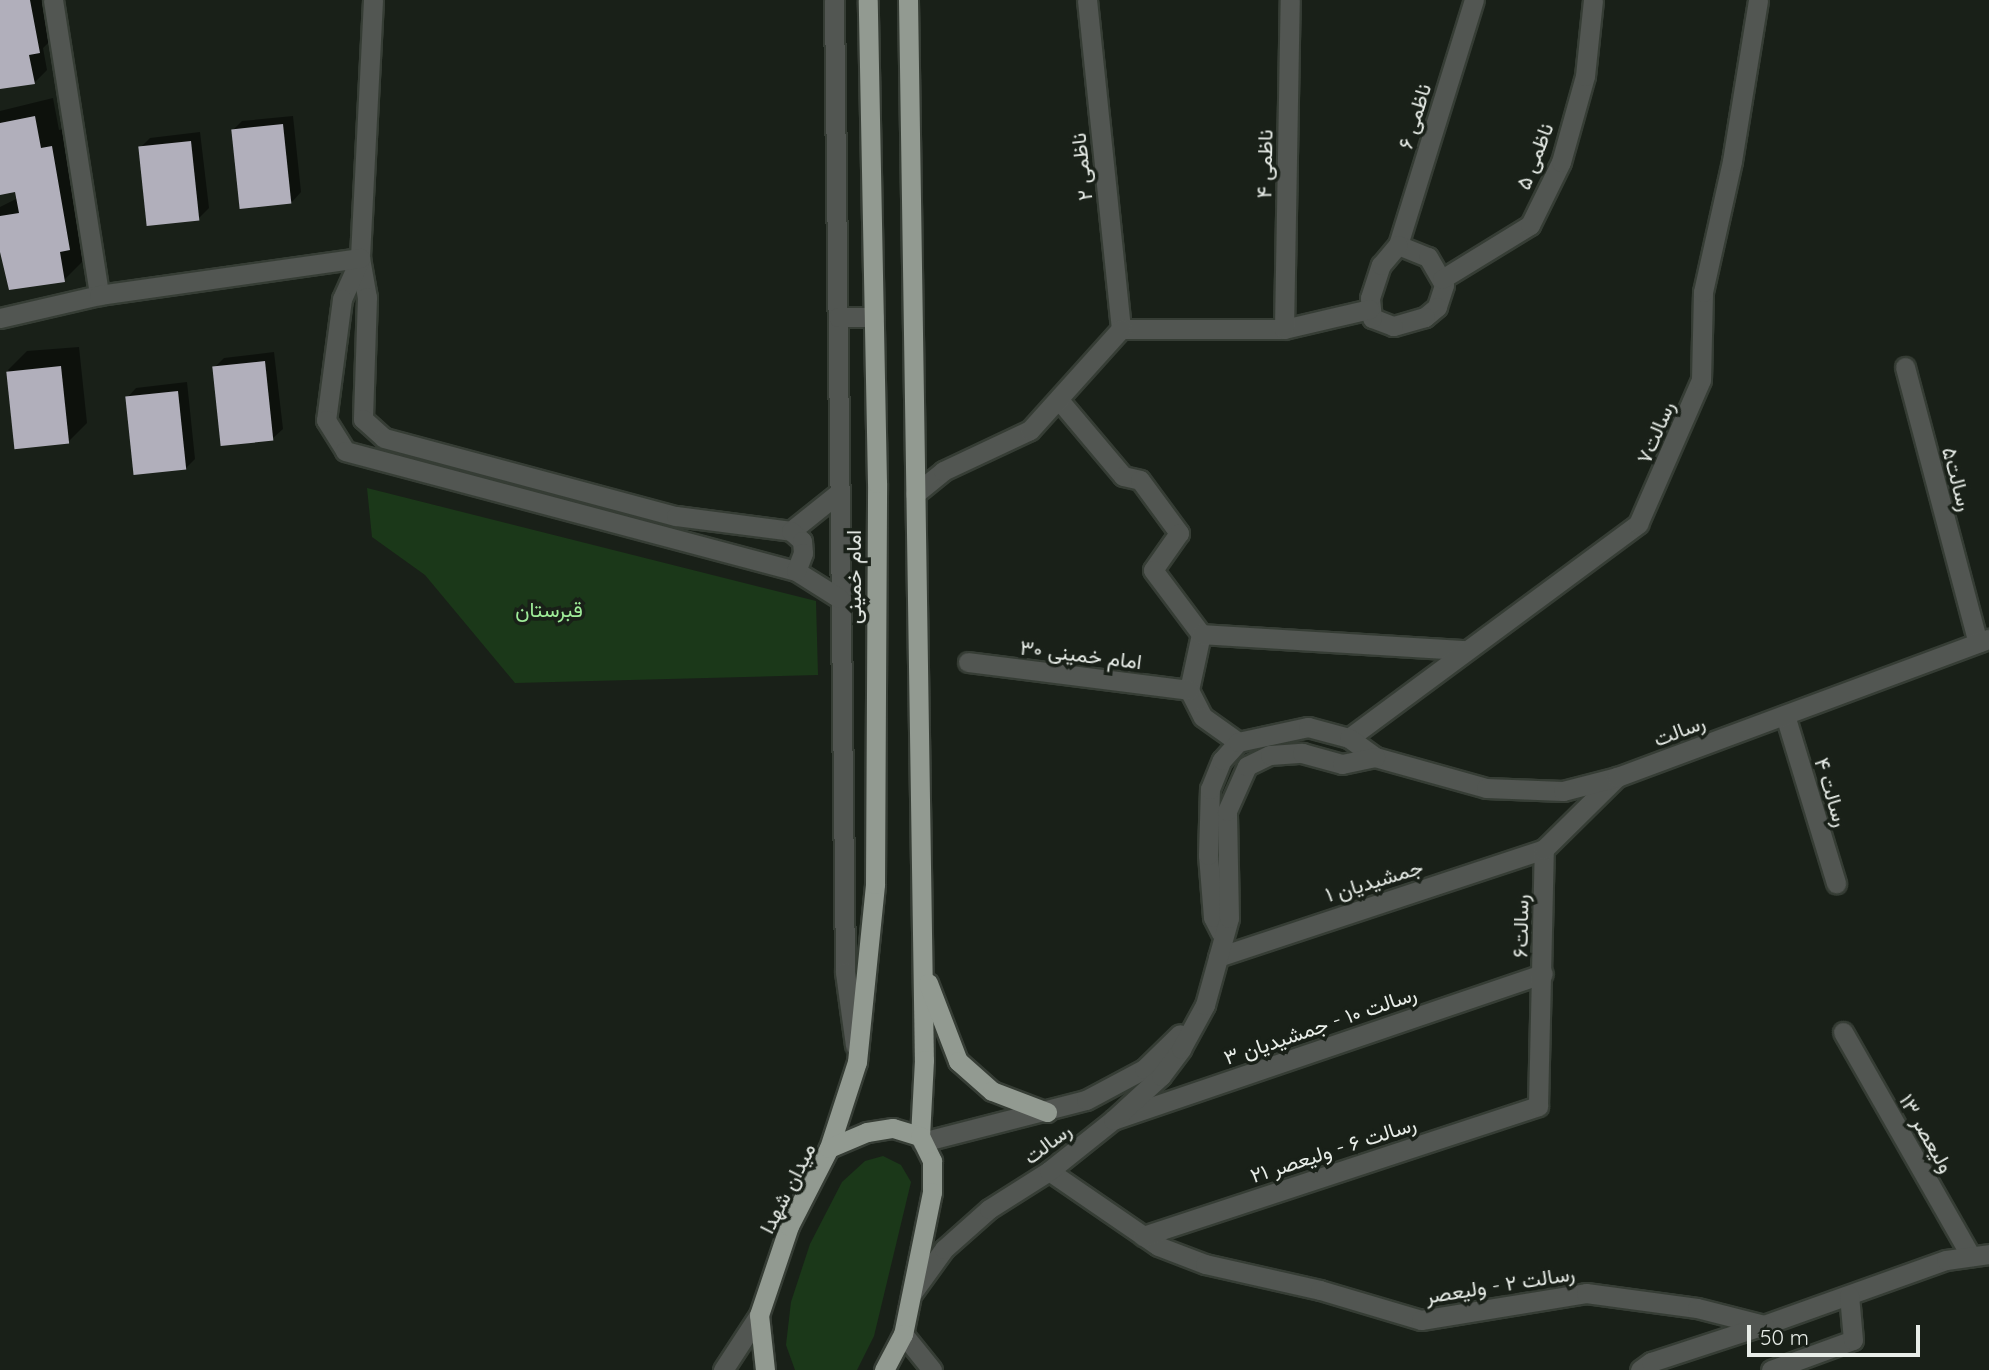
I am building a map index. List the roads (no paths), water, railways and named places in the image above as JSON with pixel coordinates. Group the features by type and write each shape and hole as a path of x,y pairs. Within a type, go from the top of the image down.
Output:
{"highway":[{"name":"امام خمینی","path":"829,1148 857,1062 875,884 874,317 869,0"},
{"path":"884,1370 899,1351 932,1192 932,1161 921,1139 923,971 908,0"},
{"path":"923,971 958,1061 992,1091 1047,1112"},
{"name":"میدان شهدا","path":"765,1370 759,1315 789,1226 829,1148 867,1132 893,1128 921,1139"}],"street":[{"path":"53,0 99,295"},
{"path":"373,0 360,258 367,297 363,419 384,438 677,516 791,531 802,541 803,554 796,571"},
{"path":"834,0 837,494 845,972 857,1062"},
{"name":"ناظمی ۲","path":"1087,0 1121,329"},
{"name":"ناظمی ۴","path":"1284,329 1290,0"},
{"name":"ناظمی ۶","path":"1398,245 1474,0"},
{"name":"ناظمی ۵","path":"1442,279 1530,225 1561,162 1585,76 1594,0"},
{"name":"رسالت۷","path":"1349,738 1638,524 1701,380 1703,292 1732,161 1758,0"},
{"path":"1398,245 1428,257 1442,279 1443,293 1437,307 1412,324 1380,324 1370,309 1377,274 1398,245"},
{"path":"0,317 99,295 360,258"},
{"path":"360,258 342,299 326,421 345,451 796,571 839,598"},
{"path":"915,494 943,471 1030,430 1121,329 1284,329 1370,309"},
{"path":"838,317 874,317"},
{"name":"رسالت۵","path":"1905,367 1983,641"},
{"path":"1059,400 1123,475 1140,481 1179,533 1153,570 1200,634 1189,690 1203,717 1238,742"},
{"path":"337,437 363,419"},
{"path":"791,531 837,494"},
{"path":"1200,634 1465,650"},
{"name":"رسالت","path":"1221,933 1213,917 1208,855 1210,789 1223,760 1238,742 1308,727 1349,738 1376,757 1486,789 1530,793 1563,791 1617,777 1983,641"},
{"name":"امام خمینی ۳۰","path":"968,662 1189,690"},
{"name":"رسالت ۴","path":"1785,715 1836,883"},
{"name":"رسالت","path":"913,1292 944,1249 989,1209 1049,1171 1113,1120 1161,1076 1205,1005 1218,957 1221,933 1229,918 1227,811 1248,766 1270,755 1302,753 1342,764 1376,757"},
{"path":"1544,849 1617,777"},
{"name":"جمشیدیان ۱","path":"1218,957 1544,849"},
{"name":"رسالت۶","path":"1538,1106 1544,849"},
{"name":"رسالت ۱۰ - جمشیدیان ۳","path":"1113,1120 1543,974"},
{"name":"رسالت","path":"921,1139 1047,1112 1086,1100 1144,1069 1196,1019"},
{"name":"ولیعصر ۱۳","path":"1843,1032 1980,1255"},
{"name":"رسالت ۶ - ولیعصر ۲۱","path":"1143,1236 1538,1106"},
{"name":"رسالت ۲ - ولیعصر","path":"1049,1171 1143,1236 1205,1264 1320,1290 1421,1320 1586,1293 1697,1308 1764,1325"},
{"path":"1640,1370 1651,1362 1946,1260 1980,1255"},
{"path":"1771,1370 1853,1340 1849,1295"},
{"path":"723,1370 759,1315"},
{"path":"899,1351 932,1370"}],"park label":[{"name":"قبرستان","path":"549,609"}]}
